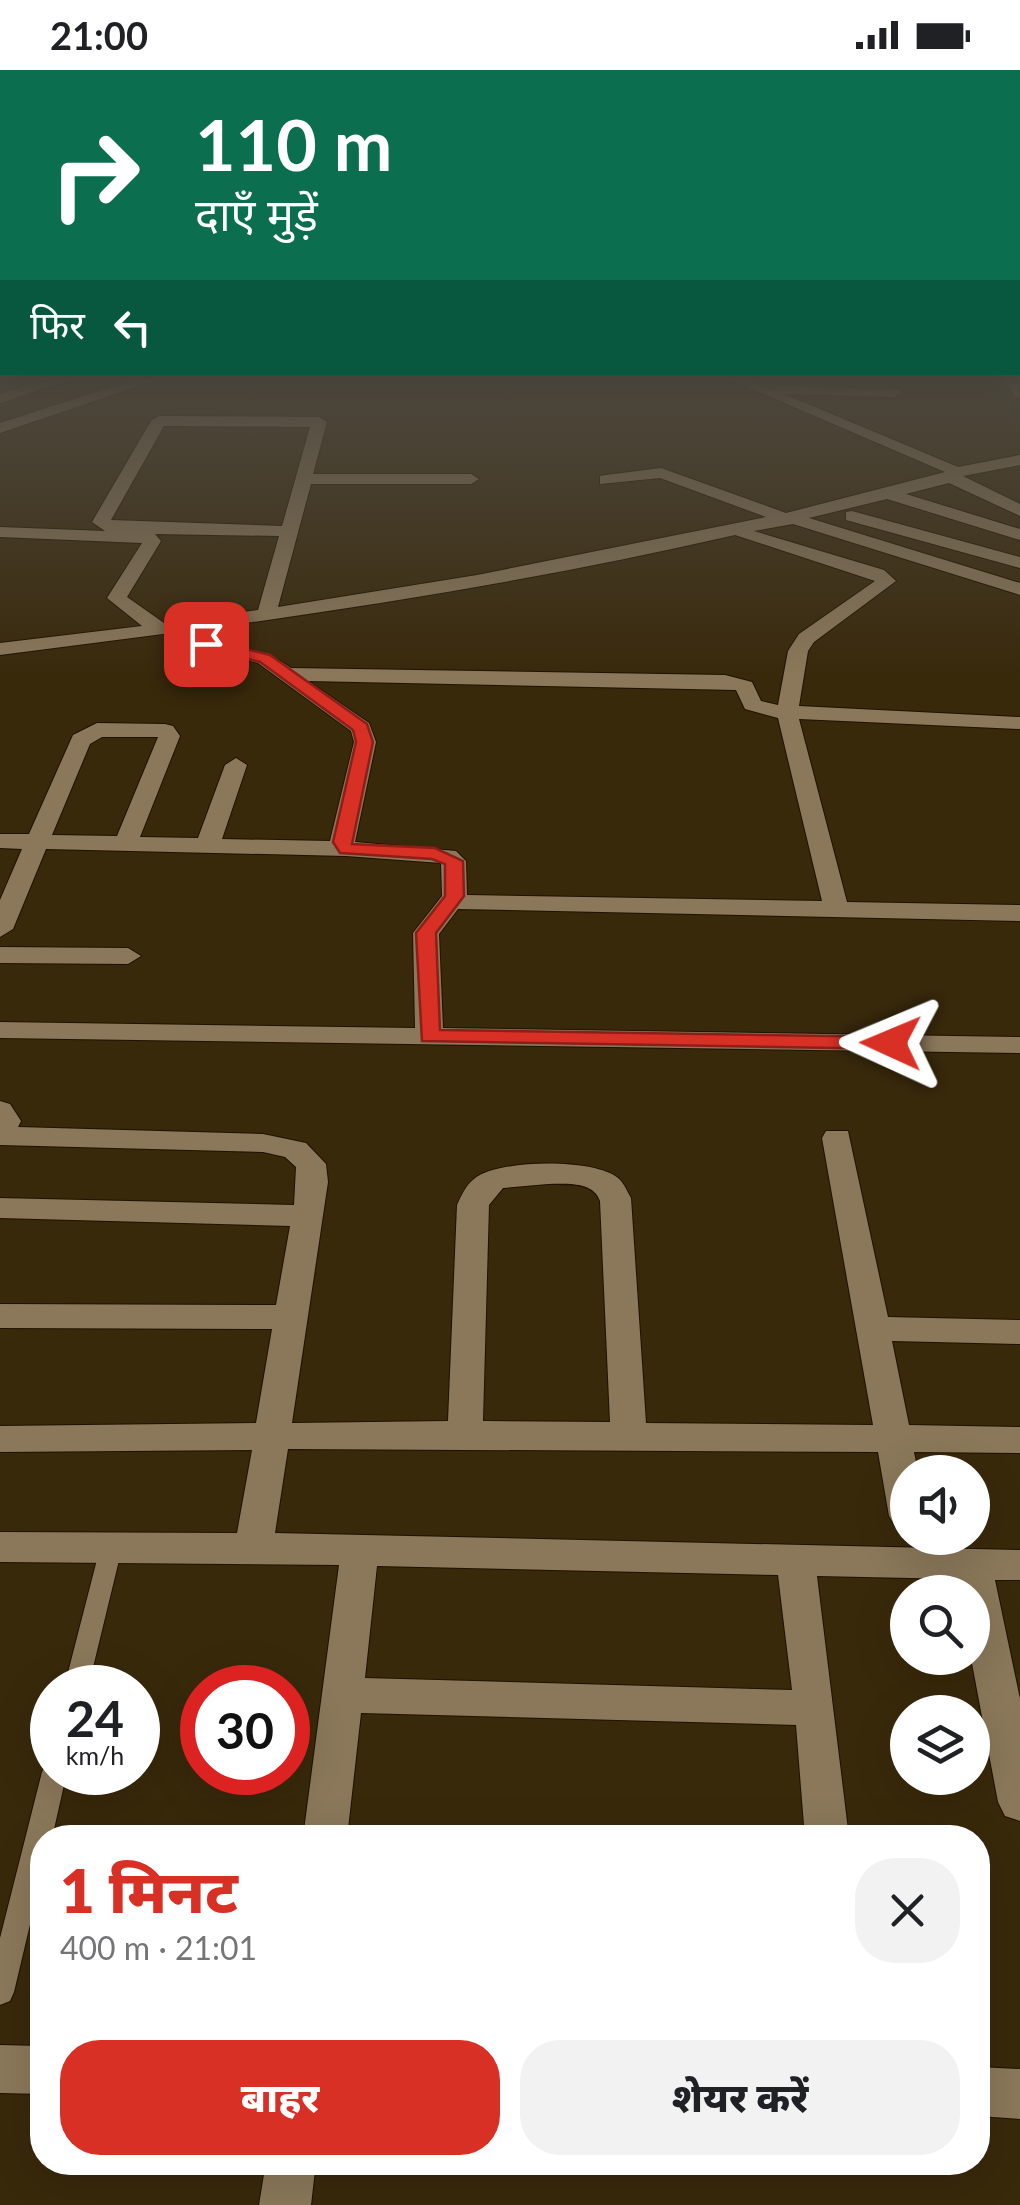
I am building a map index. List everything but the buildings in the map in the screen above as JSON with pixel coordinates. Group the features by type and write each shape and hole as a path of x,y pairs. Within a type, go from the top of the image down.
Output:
{"street":[{"path":"126,477 101,522 113,528 288,531"},
{"path":"606,480 632,477"},
{"path":"671,477 792,520 1019,588"},
{"path":"0,649 266,617 618,557 792,520 947,477"},
{"path":"955,477 1020,511"},
{"path":"266,617 304,479 470,479"},
{"path":"889,494 1020,535"},
{"path":"830,510 1020,563"},
{"path":"738,531 877,574 887,581 806,638 798,650 786,712 836,909"},
{"path":"0,532 150,538 152,541 118,598 169,629 206,644 259,656 355,722 364,734 342,842 346,849"},
{"path":"284,674 725,681 749,689 756,707 786,712 1020,723"},
{"path":"0,929 86,734 128,729 165,731 168,736 126,843"},
{"path":"208,845 236,766"},
{"path":"0,841 346,849 446,856 454,861 454,896 426,933 429,1036"},
{"path":"454,896 460,902 494,904 1020,912"},
{"path":"0,956 128,956"},
{"path":"0,1030 1016,1051"},
{"path":"0,1110 6,1121 0,1136 263,1142 295,1150 311,1164 313,1182 254,1548"},
{"path":"837,1138 896,1455"},
{"path":"465,1434 473,1205 479,1191 492,1181 514,1176 579,1176 598,1179 610,1187 616,1200 629,1436"},
{"path":"0,1208 306,1216"},
{"path":"0,1316 290,1317"},
{"path":"874,1329 1020,1332"},
{"path":"0,1439 465,1434 1020,1440"},
{"path":"0,1547 254,1548 795,1560 890,1552"},
{"path":"328,1825 360,1550"},
{"path":"935,1555 972,1564 1020,1565"},
{"path":"795,1560 826,1825"},
{"path":"972,1564 1020,1802"},
{"path":"344,1696 815,1708"},
{"path":"0,2069 30,2070"},
{"path":"990,2093 1020,2094"},
{"path":"286,2205 289,2175"}],"lane":[{"path":"82,1665 112,1548"},
{"path":"42,1825 49,1795"},
{"path":"0,1992 30,1872"}],"route":[{"path":"206,644 265,658 361,728 365,742 342,842 346,849 435,854 454,861 454,896 426,933 429,1036 891,1043"}]}
